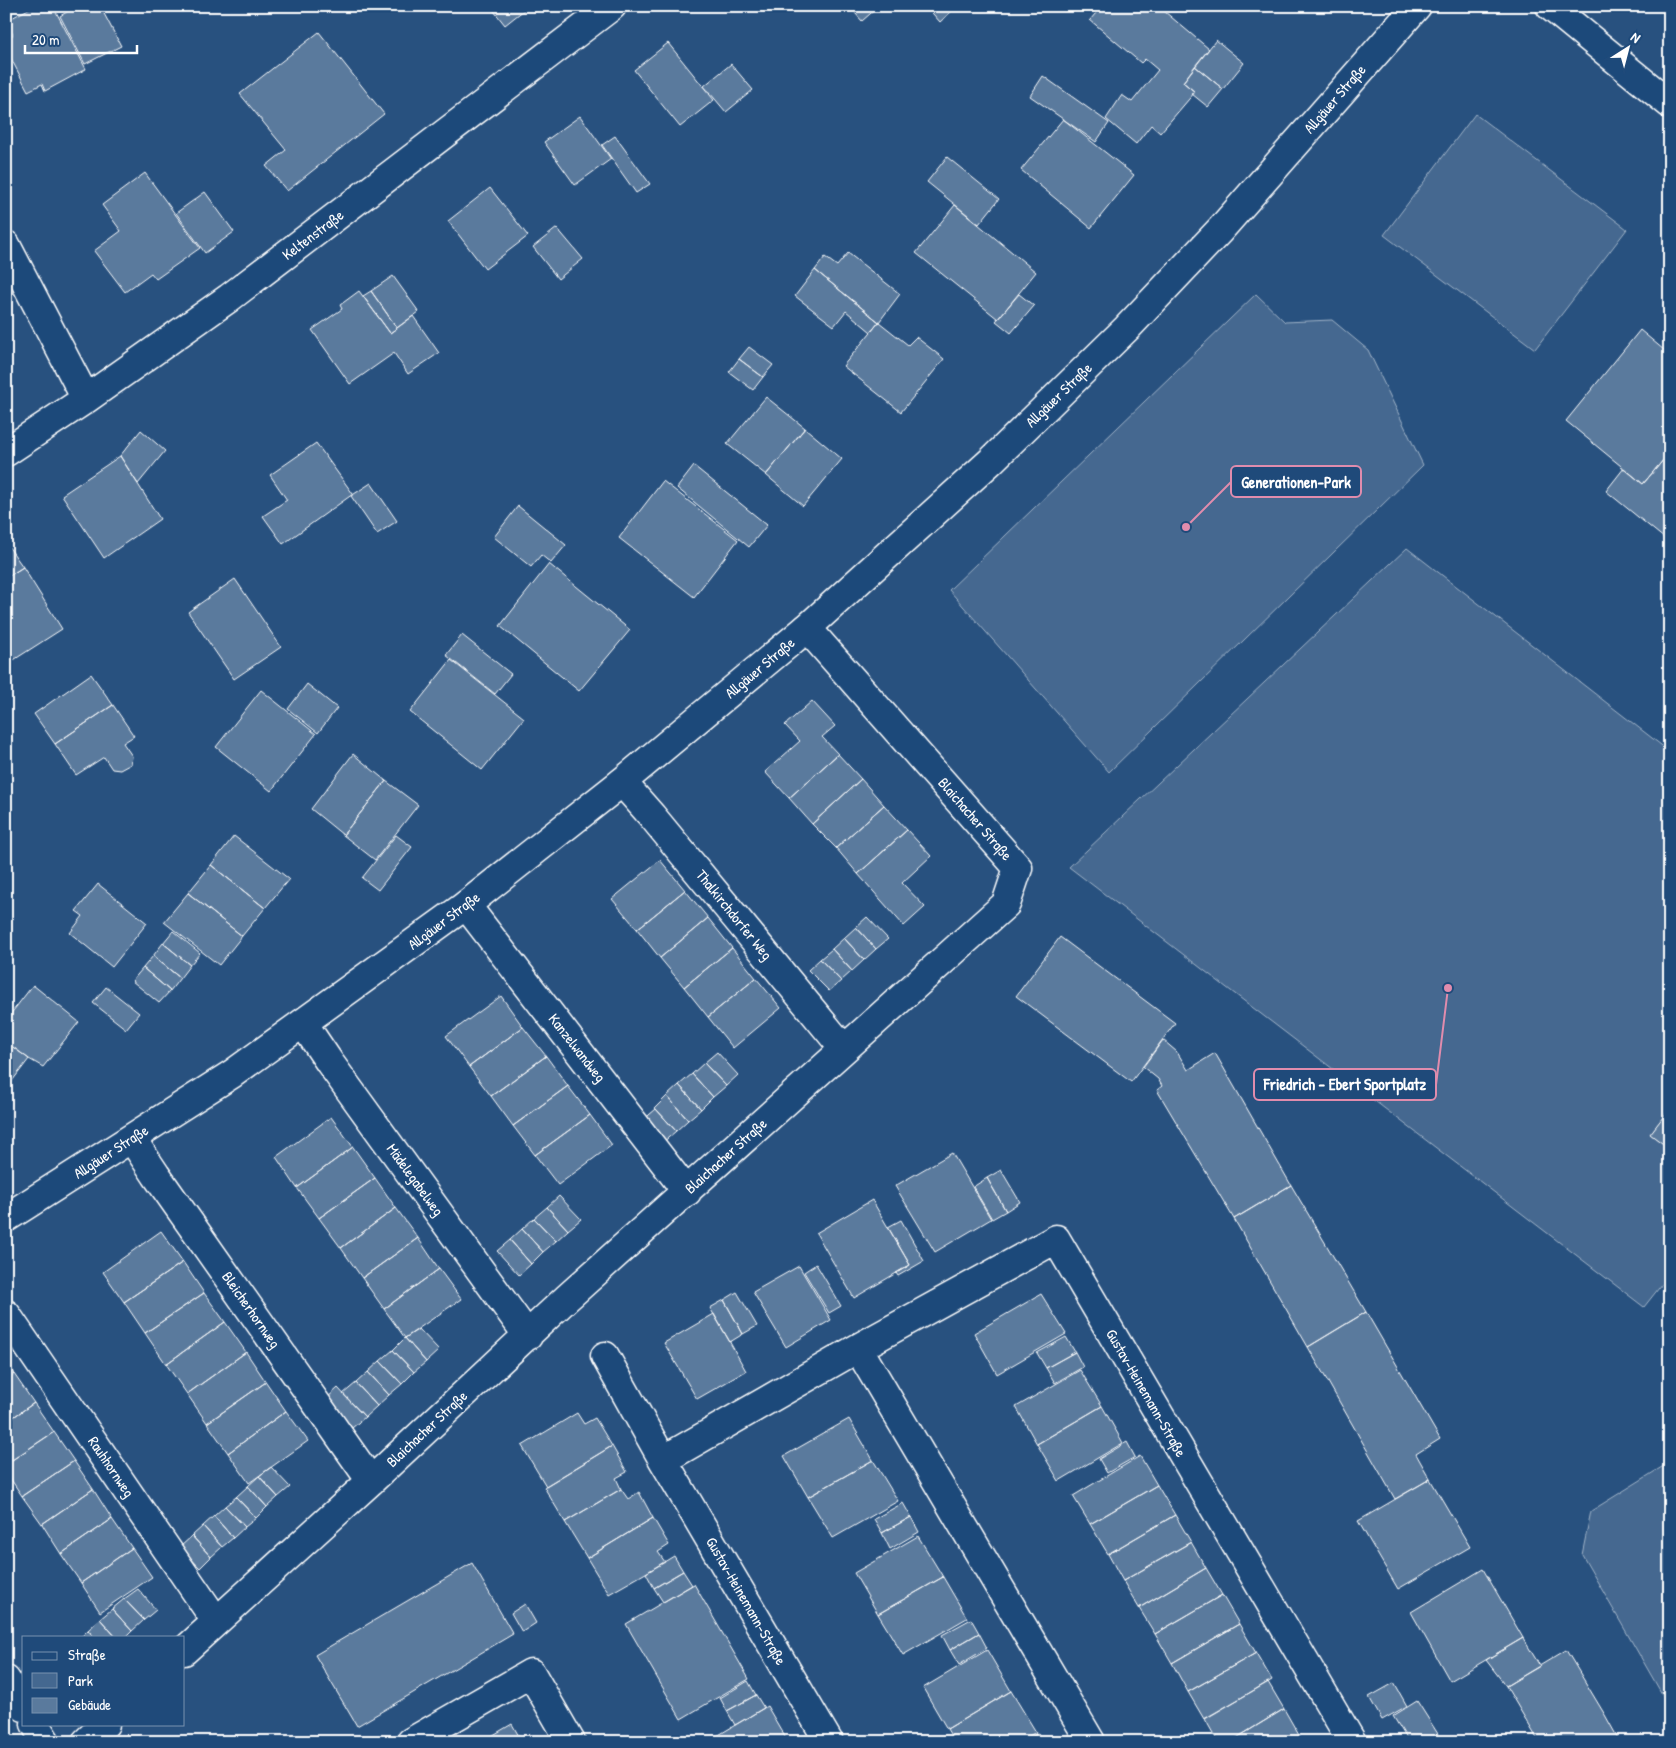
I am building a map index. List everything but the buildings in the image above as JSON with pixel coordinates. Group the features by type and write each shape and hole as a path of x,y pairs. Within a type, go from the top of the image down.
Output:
{"street":[{"name":"Keltenstraße","path":"6,452 86,399 229,298 612,6"},
{"name":"Allgäuer Straße","path":"6,1218 232,1074 466,905 622,782 807,628 991,461 1127,328 1226,223 1417,6"},
{"path":"1550,6 1670,104"},
{"path":"6,245 86,399"},
{"name":"Blaichacher Straße","path":"185,1650 528,1336 1006,904 1018,868 807,628"},
{"name":"Thalkirchdorfer Weg","path":"622,782 844,1049"},
{"name":"Kanzelwandweg","path":"466,905 687,1192"},
{"name":"Mädelegabelweg","path":"303,1023 528,1336"},
{"name":"Bleicherhornweg","path":"132,1139 156,1176 371,1481"},
{"name":"Gustav-Heinemann-Straße","path":"663,1460 858,1348 1056,1239 1352,1742"},
{"name":"Rauhhornweg","path":"6,1314 216,1621"},
{"path":"858,1348 1091,1742"},
{"name":"Gustav-Heinemann-Straße","path":"605,1356 663,1460 829,1742"},
{"path":"411,1742 531,1674 571,1742"},
{"path":"6,1680 22,1704"},
{"path":"36,1726 46,1742"},
{"path":"86,1742 103,1726"}],"green space":[{"path":"1475,114 1627,229 1535,349 1384,235"},
{"path":"1256,294 1285,322 1332,320 1368,350 1423,465 1109,772 949,590"},
{"path":"1407,548 1670,752 1670,1108 1650,1134 1670,1149 1670,1274 1644,1307 1069,867"},
{"path":"1670,1462 1670,1708 1582,1555 1591,1511"}],"place":[{"name":"Generationen-Park","path":"1186,527"},
{"name":"Friedrich - Ebert Sportplatz","path":"1448,988"}]}
